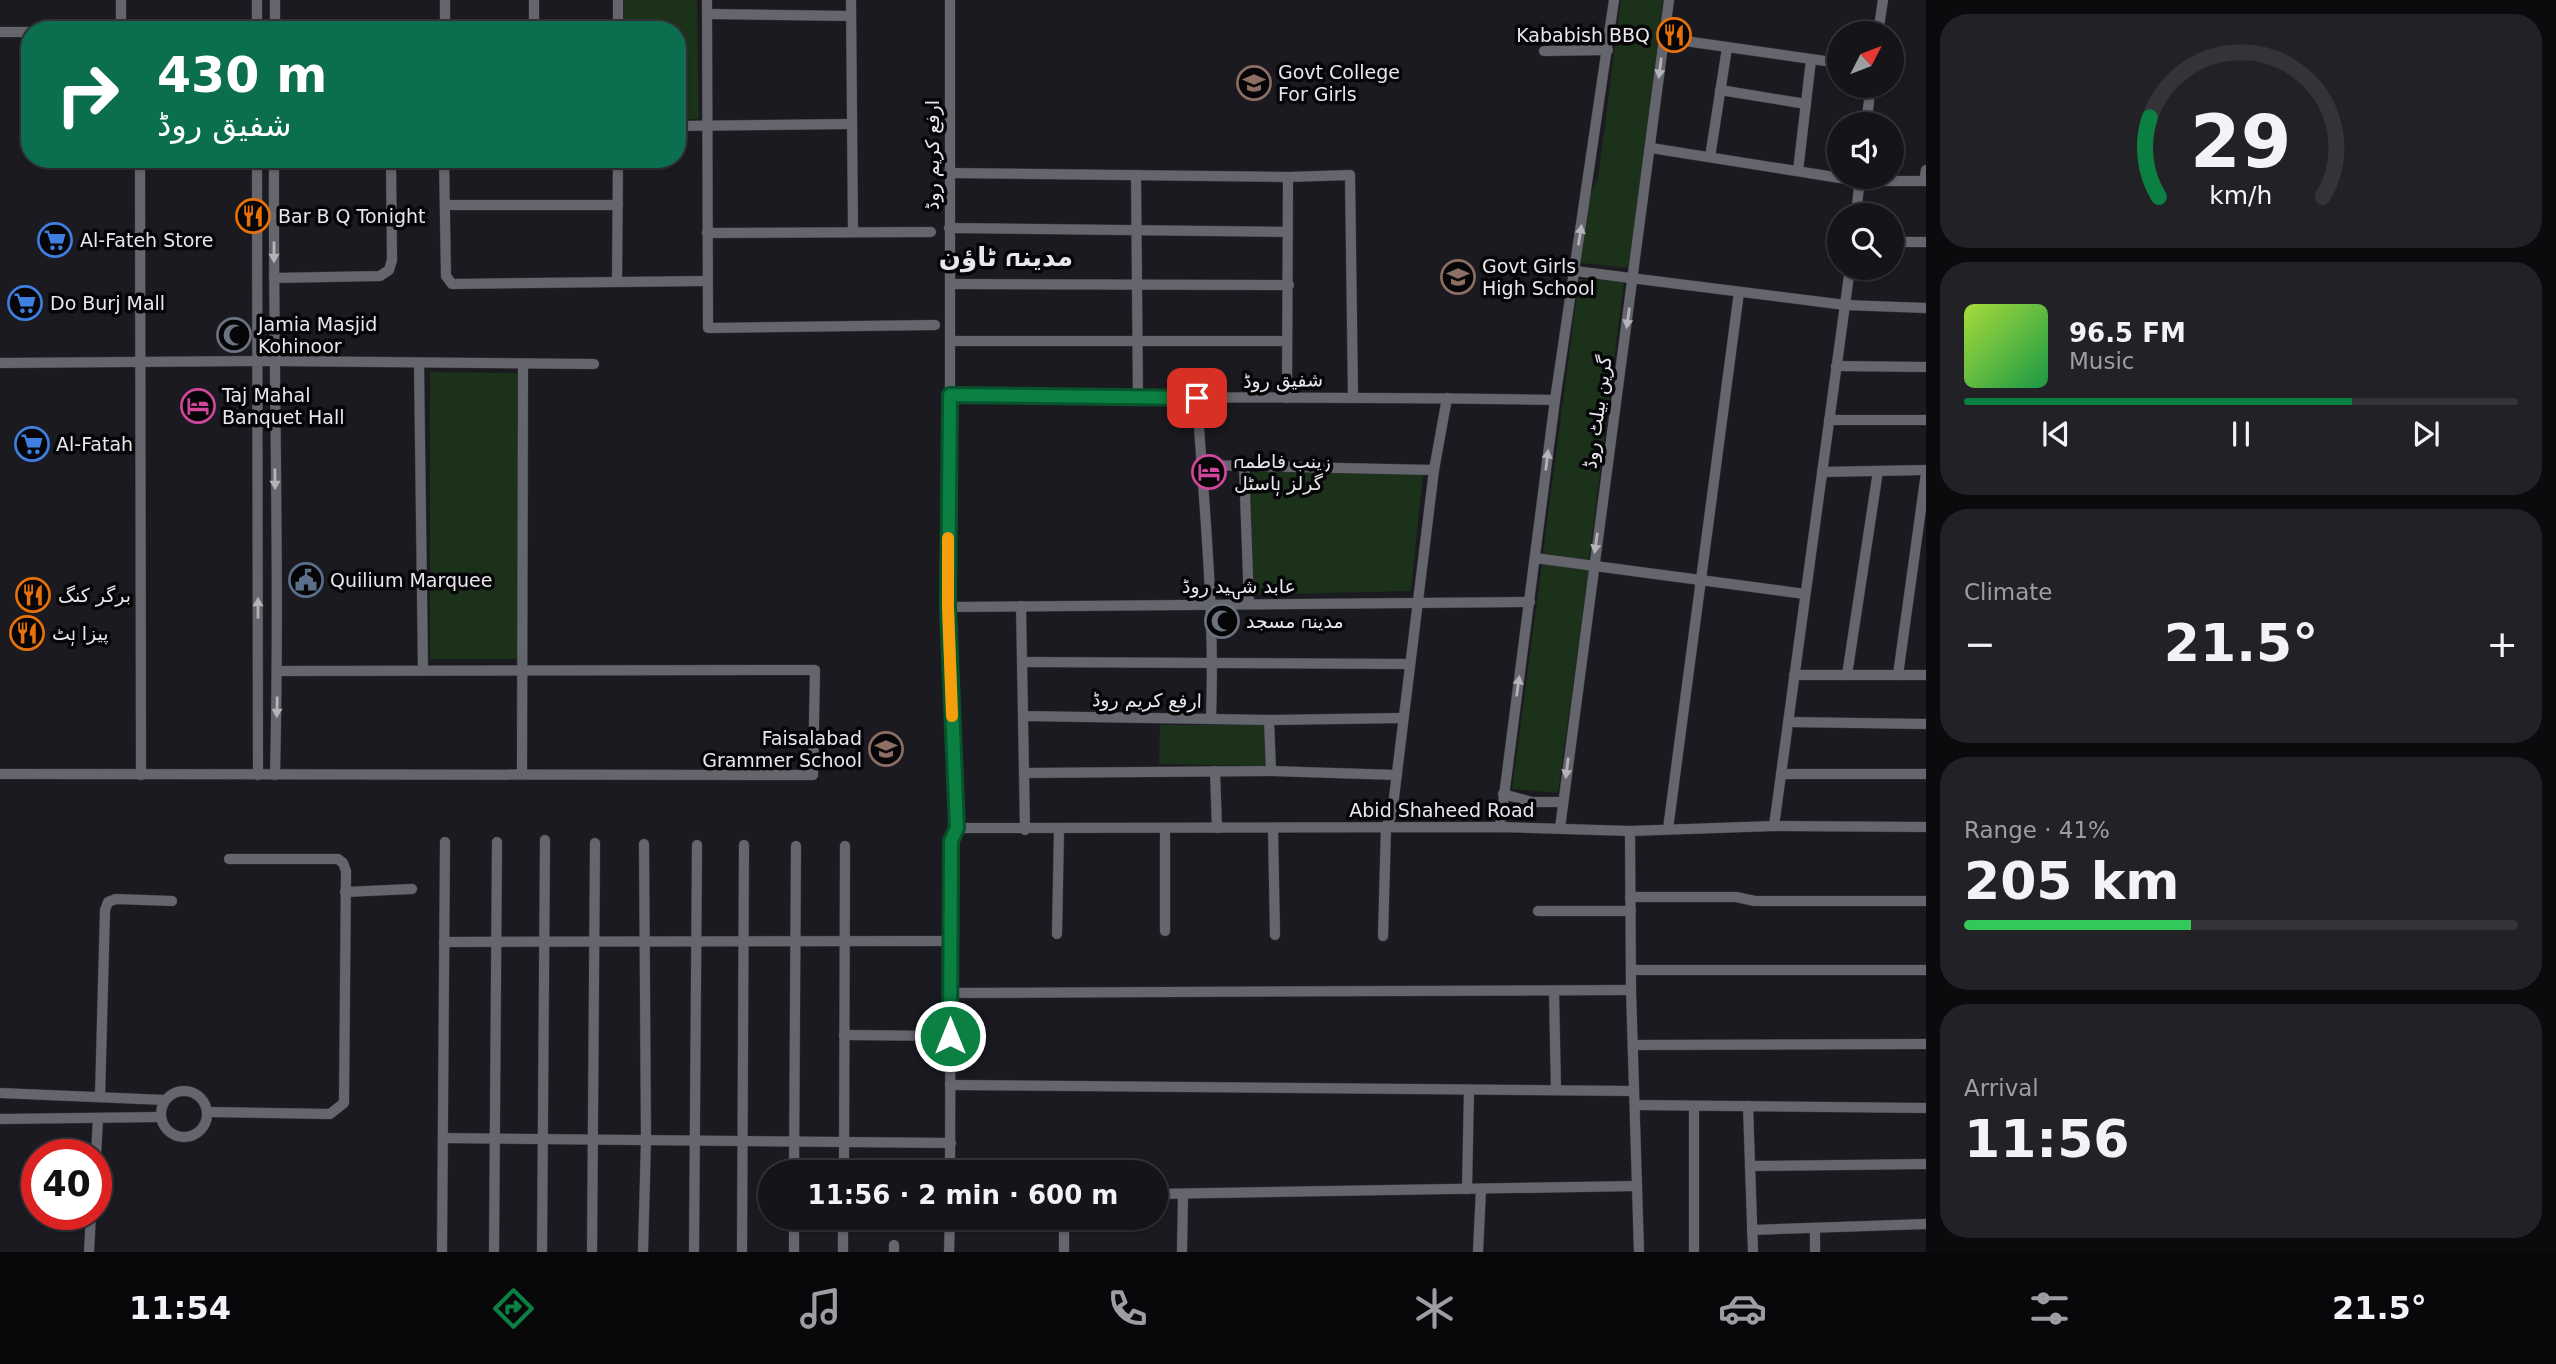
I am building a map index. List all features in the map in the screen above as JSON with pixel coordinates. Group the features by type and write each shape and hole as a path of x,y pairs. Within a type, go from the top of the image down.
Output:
{"street":[{"path":"121,0 121,21"},
{"path":"257,0 257,21"},
{"path":"275,0 275,21"},
{"path":"445,0 445,21"},
{"path":"534,0 534,21"},
{"path":"618,0 618,21"},
{"path":"707,0 708,328 935,325"},
{"path":"851,0 853,232"},
{"name":"ارفع کریم روڈ","path":"950,0 950,395"},
{"path":"1500,827 1555,400 1614,0"},
{"name":"گرین بیلٹ روڈ","path":"1560,828 1669,0"},
{"path":"1880,21 1883,0"},
{"path":"707,14 850,16"},
{"path":"0,32 21,32"},
{"path":"1664,38 1827,62"},
{"path":"1710,157 1727,48"},
{"path":"1544,51 1608,50"},
{"path":"1798,171 1811,60"},
{"path":"1720,90 1806,104"},
{"path":"686,126 850,124"},
{"path":"1651,148 1827,175"},
{"path":"140,168 141,775"},
{"path":"257,168 258,775"},
{"path":"274,168 273,361 278,671 275,775"},
{"path":"274,278 380,276 389,270 392,260 391,168"},
{"path":"444,168 446,276 452,284 706,281"},
{"path":"617,281 618,168"},
{"path":"1904,180 1925,181 1926,170"},
{"path":"948,173 1288,177 1350,175 1353,396"},
{"path":"1136,175 1138,398"},
{"path":"1287,398 1288,177"},
{"path":"445,205 618,205"},
{"path":"949,228 1288,232"},
{"path":"707,233 931,233"},
{"path":"1904,242 1926,242"},
{"path":"1575,271 1845,304 1926,308"},
{"path":"1774,826 1848,280"},
{"path":"950,284 1289,285"},
{"path":"1668,829 1739,292"},
{"path":"950,341 1287,341"},
{"path":"0,363 273,361 594,364"},
{"path":"419,363 423,670"},
{"path":"522,773 523,363"},
{"path":"1836,366 1926,367"},
{"path":"950,395 948,607 957,828 951,841 950,1160"},
{"name":"شفیق روڈ","path":"950,395 1138,398 1353,396 1555,400"},
{"name":"ارفع کریم روڈ","path":"1023,716 1211,719 1211,603 1197,398"},
{"path":"1383,936 1386,827 1392,814 1434,470 1447,398"},
{"path":"1829,420 1926,420"},
{"path":"1201,465 1434,470"},
{"path":"1244,467 1249,603"},
{"path":"1847,675 1878,471"},
{"path":"1822,472 1926,472 1898,675"},
{"path":"1535,558 1805,594"},
{"name":"عابد شہید روڈ","path":"948,607 1530,602"},
{"path":"1021,606 1025,830"},
{"path":"1022,662 1410,664"},
{"path":"0,774 813,775 815,670 278,671"},
{"path":"1794,675 1926,675"},
{"path":"1211,719 1403,718"},
{"path":"1269,720 1271,771"},
{"path":"1788,722 1926,724"},
{"path":"1215,771 1217,828"},
{"path":"1024,773 1271,771 1396,775"},
{"path":"1781,774 1926,774"},
{"path":"1503,794 1532,802 1562,802"},
{"name":"Abid Shaheed Road","path":"957,828 1025,830 1500,827 1630,831 1774,826 1926,827"},
{"path":"1165,828 1165,931"},
{"path":"1273,828 1275,935"},
{"path":"1057,934 1059,829"},
{"path":"1630,831 1631,990 1639,1252"},
{"path":"542,1252 545,840"},
{"path":"442,1252 445,842"},
{"path":"494,1252 497,842"},
{"path":"592,1252 595,844"},
{"path":"643,1252 646,1140 644,844"},
{"path":"694,1252 697,845"},
{"path":"742,1252 744,845"},
{"path":"794,1160 796,846"},
{"path":"844,1160 845,846"},
{"path":"207,1112 330,1114 344,1103 346,871 343,863 338,859 229,859"},
{"path":"345,892 412,889"},
{"path":"1630,897 1736,897 1755,901 1926,901"},
{"path":"100,1097 105,910 108,902 116,899 172,901"},
{"path":"1538,911 1631,912"},
{"path":"444,942 950,941"},
{"path":"1631,970 1926,970"},
{"path":"950,993 1631,990"},
{"path":"1555,991 1556,1090"},
{"path":"844,1035 950,1036"},
{"path":"1633,1045 1926,1044"},
{"path":"950,1085 1634,1091"},
{"path":"0,1093 164,1100 173,1093 184,1090 195,1093 203,1101 207,1112 205,1123 198,1132 187,1137 175,1135 166,1128 161,1118 164,1100"},
{"path":"1467,1189 1469,1090"},
{"path":"1634,1105 1926,1108"},
{"path":"1694,1106 1695,1252"},
{"path":"1748,1106 1753,1252"},
{"path":"97,1139 98,1118"},
{"path":"0,1119 161,1118"},
{"path":"443,1138 950,1143"},
{"path":"1750,1166 1926,1164"},
{"path":"1168,1194 1637,1186"},
{"path":"1478,1252 1482,1189"},
{"path":"1182,1252 1183,1194"},
{"path":"1752,1230 1926,1224"},
{"path":"1815,1228 1815,1252"},
{"path":"89,1252 90,1230"},
{"path":"794,1230 794,1252"},
{"path":"843,1230 843,1252"},
{"path":"949,1252 950,1230"},
{"path":"1064,1230 1064,1252"}],"green space":[{"path":"624,0 697,0 699,119 686,120 686,21 624,21"},
{"path":"1621,0 1663,0 1630,268 1581,263 1589,197 1598,178"},
{"path":"1579,279 1624,281 1589,560 1543,553"},
{"path":"430,372 517,373 518,659 430,659"},
{"path":"1249,470 1423,474 1411,591 1254,595"},
{"path":"1542,564 1589,570 1558,793 1512,789"},
{"path":"1160,725 1265,725 1266,766 1159,764"}],"slow traffic":[{"path":"948,538 952,716"}],"place":[{"name":"Kababish BBQ","path":"1674,35"},
{"name":"Govt College For Girls","path":"1254,83"},
{"name":"Bar B Q Tonight","path":"253,216"},
{"name":"Al-Fateh Store","path":"55,240"},
{"name":"Govt Girls High School","path":"1458,277"},
{"name":"Do Burj Mall","path":"25,303"},
{"name":"Jamia Masjid Kohinoor","path":"234,335"},
{"name":"Taj Mahal Banquet Hall","path":"198,406"},
{"name":"Al-Fatah","path":"32,444"},
{"name":"زینب فاطمہ گرلز ہاسٹل","path":"1209,472"},
{"name":"Quilium Marquee","path":"306,580"},
{"name":"برگر کنگ","path":"33,595"},
{"name":"مدینہ مسجد","path":"1222,621"},
{"name":"پیزا ہٹ","path":"27,633"},
{"name":"Faisalabad Grammer School","path":"886,749"}],"district":[{"name":"مدینہ ٹاؤن","path":"1006,257"}],"route":[{"path":"950,1036 951,841 957,828 948,607 950,395 1197,398"}]}
